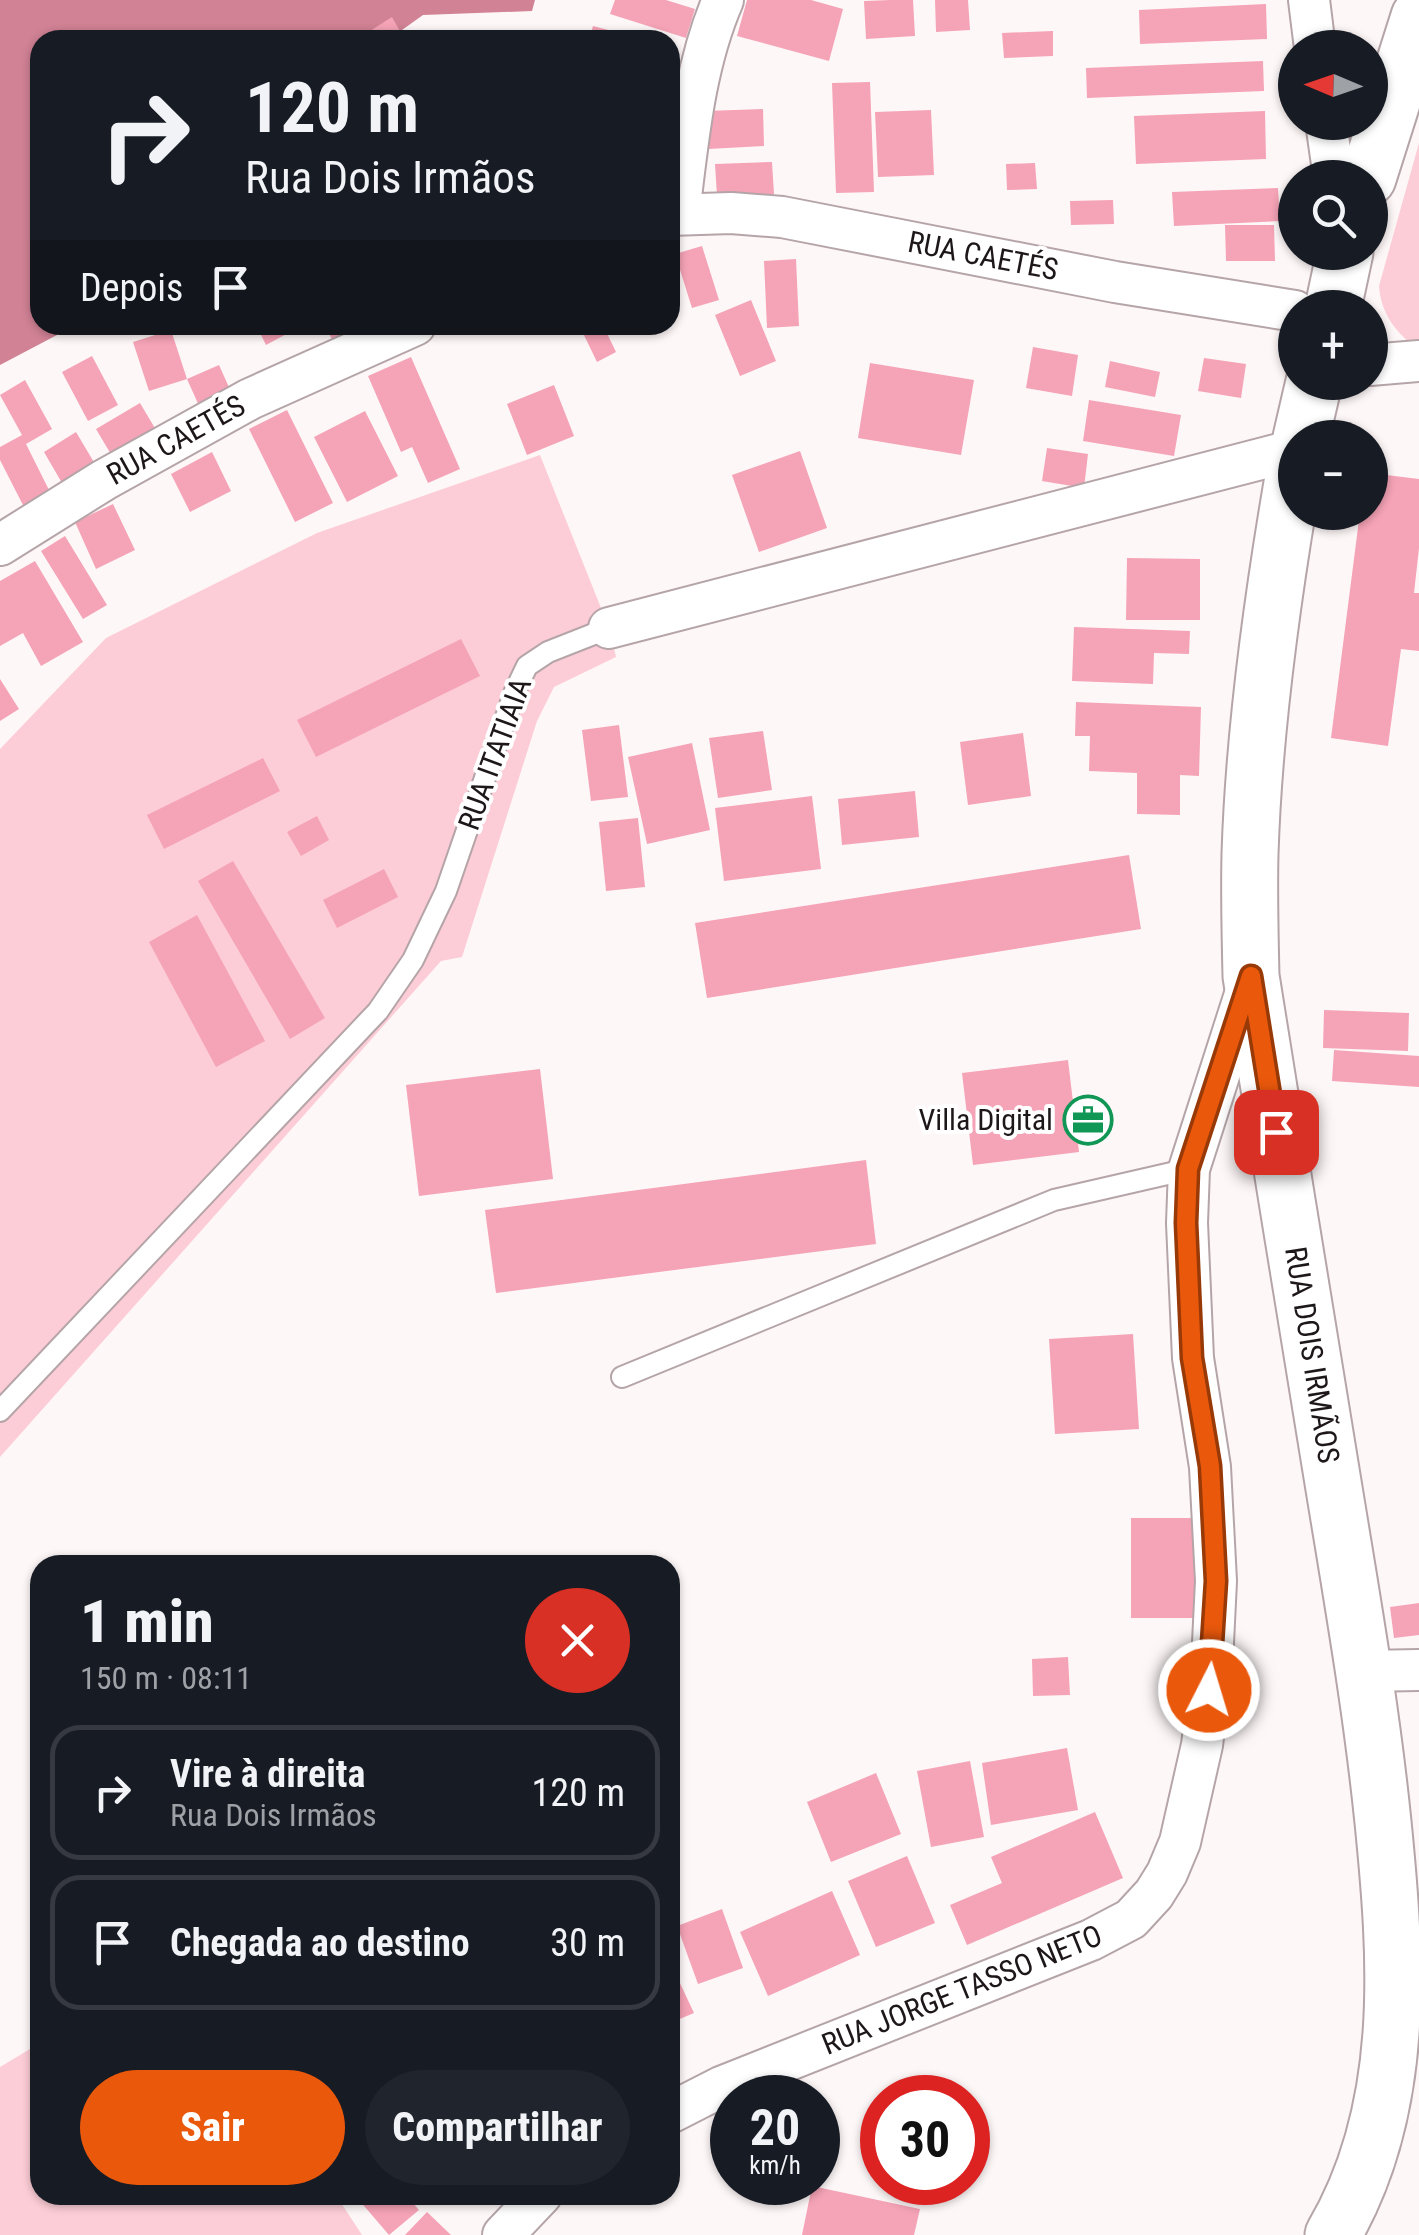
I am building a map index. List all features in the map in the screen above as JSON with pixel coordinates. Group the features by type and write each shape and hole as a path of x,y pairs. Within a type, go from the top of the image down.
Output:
{"main road":[{"path":"1374,160 1419,17"},
{"name":"RUA DOIS IRMÃOS","path":"1284,530 1274,584 1250,852 1251,976 1364,1672 1394,1932 1392,2028 1384,2099 1370,2155 1333,2235"}],"street":[{"path":"680,179 693,104 723,0"},
{"path":"1308,0 1313,30"},
{"name":"RUA CAETÉS","path":"680,214 782,217 1115,282 1278,308"},
{"name":"RUA CAETÉS","path":"0,545 104,480 250,399 393,335"},
{"path":"1388,364 1419,360"},
{"name":"RUA ITATIAIA","path":"609,628 1278,438"},
{"name":"RUA JORGE TASSO NETO","path":"680,2108 721,2087 1091,1940 1131,1919 1154,1894 1166,1873 1180,1842 1202,1745 1216,1581 1210,1466 1192,1358 1186,1223 1188,1169 1251,976"},
{"path":"1364,1672 1419,1670"},
{"path":"502,2235 531,2205"}],"lane":[{"name":"RUA ITATIAIA","path":"0,1411 378,1011 413,960 446,891 515,690 527,666 548,652 609,628"},
{"path":"622,1377 1054,1200 1188,1169"}],"shaded area":[{"path":"0,0 535,0 532,11 423,15 402,30 30,30 30,335 57,335 0,365"},
{"path":"1419,143 1419,350 1403,337 1388,316 1388,290 1380,290 1379,286 1383,270 1388,270 1388,254"},
{"path":"540,455 609,628 616,657 554,687 537,721 462,957 441,961 0,1457 0,749 106,638 317,533"},
{"path":"30,2049 30,2205 342,2205 362,2235 0,2235 0,2067"}],"building":[{"path":"615,0 666,0 695,9 686,38 680,36 680,30 661,30 610,14"},
{"path":"747,0 811,0 843,9 829,61 737,36"},
{"path":"913,0 915,36 866,39 864,1"},
{"path":"935,0 968,0 970,30 936,32"},
{"path":"1266,4 1267,39 1140,44 1139,10"},
{"path":"392,17 399,30 371,30"},
{"path":"1053,31 1053,56 1004,58 1002,33"},
{"path":"1263,61 1264,91 1087,98 1086,68"},
{"path":"870,82 874,192 836,193 832,83"},
{"path":"763,109 764,146 708,149 706,111"},
{"path":"931,110 934,175 878,177 875,112"},
{"path":"1265,111 1266,159 1136,164 1134,116"},
{"path":"772,162 774,194 717,196 715,164"},
{"path":"1035,163 1037,189 1007,190 1006,164"},
{"path":"1278,188 1278,221 1174,226 1172,192"},
{"path":"1113,200 1114,224 1071,225 1070,201"},
{"path":"1225,225 1274,225 1275,261 1226,261"},
{"path":"702,246 719,300 692,308 680,270 680,253"},
{"path":"796,259 799,326 767,328 764,261"},
{"path":"751,300 776,361 740,376 715,315"},
{"path":"155,335 173,335 187,379 149,391 133,342"},
{"path":"261,335 285,335 266,345"},
{"path":"330,335 357,335 335,346"},
{"path":"584,335 608,335 616,352 597,362"},
{"path":"1033,347 1078,355 1072,396 1026,388"},
{"path":"92,356 118,405 88,421 62,372"},
{"path":"411,357 460,469 428,483 412,447 401,452 368,376"},
{"path":"1204,358 1246,364 1241,398 1198,391"},
{"path":"1110,361 1160,372 1155,397 1105,387"},
{"path":"870,363 974,380 961,455 858,438"},
{"path":"219,365 232,394 200,408 187,379"},
{"path":"25,380 52,429 26,444 52,496 25,509 0,460 0,447 22,435 0,395"},
{"path":"554,385 574,436 527,455 507,404"},
{"path":"1089,400 1181,415 1174,456 1083,441"},
{"path":"140,403 156,430 112,456 96,429"},
{"path":"287,410 333,503 295,522 249,429"},
{"path":"365,411 398,476 347,502 314,437"},
{"path":"76,432 95,464 62,483 44,452"},
{"path":"1047,448 1088,454 1084,488 1042,481"},
{"path":"800,451 827,528 759,552 732,475"},
{"path":"212,452 231,491 190,512 171,474"},
{"path":"1388,475 1419,479 1419,548 1414,593 1419,593 1419,651 1401,649 1388,746 1331,738 1358,530 1388,530"},
{"path":"113,504 135,550 96,569 75,522"},
{"path":"65,536 107,605 83,619 41,551"},
{"path":"1127,558 1200,559 1200,620 1126,620"},
{"path":"35,561 83,642 41,666 23,633 0,646 0,581"},
{"path":"1074,627 1190,631 1189,654 1154,653 1153,684 1072,681"},
{"path":"461,639 480,676 316,757 297,720"},
{"path":"0,679 19,709 0,721"},
{"path":"1076,702 1201,707 1199,776 1180,775 1180,815 1137,814 1137,773 1089,771 1090,736 1075,736"},
{"path":"619,725 628,797 591,801 582,730"},
{"path":"763,731 772,790 718,798 709,738"},
{"path":"1023,733 1031,796 968,805 960,742"},
{"path":"692,743 710,830 647,844 628,757"},
{"path":"263,758 280,791 164,849 147,815"},
{"path":"915,791 919,837 842,845 838,799"},
{"path":"812,796 821,869 724,881 715,808"},
{"path":"317,816 329,840 301,856 287,832"},
{"path":"638,818 645,887 606,891 599,822"},
{"path":"1129,855 1141,929 707,998 695,923"},
{"path":"233,861 325,1018 290,1039 198,881"},
{"path":"384,869 398,897 337,928 323,900"},
{"path":"197,915 265,1041 216,1067 149,942"},
{"path":"1324,1010 1409,1013 1408,1051 1323,1048"},
{"path":"1334,1050 1419,1056 1419,1087 1332,1081"},
{"path":"1068,1060 1079,1152 973,1165 962,1073"},
{"path":"540,1069 553,1179 419,1196 406,1085"},
{"path":"866,1160 876,1244 496,1293 485,1210"},
{"path":"1133,1334 1139,1429 1055,1434 1049,1339"},
{"path":"1131,1518 1201,1518 1201,1618 1131,1618"},
{"path":"1419,1603 1419,1635 1394,1638 1390,1607"},
{"path":"1068,1657 1070,1695 1033,1696 1032,1659"},
{"path":"1067,1748 1078,1810 991,1825 982,1763"},
{"path":"970,1761 984,1837 931,1847 917,1771"},
{"path":"876,1773 901,1834 831,1862 807,1802"},
{"path":"1095,1812 1123,1878 967,1945 950,1905 1002,1883 991,1857"},
{"path":"907,1856 935,1923 876,1947 848,1881"},
{"path":"832,1891 860,1955 768,1996 740,1932"},
{"path":"722,1909 743,1968 698,1984 680,1925"},
{"path":"680,1983 694,2013 680,2019"},
{"path":"840,2192 860,2196 860,2205 920,2209 914,2235 802,2235 808,2205 840,2205"},
{"path":"363,2205 415,2205 419,2210 389,2235"},
{"path":"427,2212 451,2235 405,2235"}],"place":[{"name":"Villa Digital","path":"1088,1120"}],"route":[{"path":"1209,1690 1216,1581 1210,1466 1192,1358 1186,1223 1188,1169 1251,976 1276,1132"}]}
